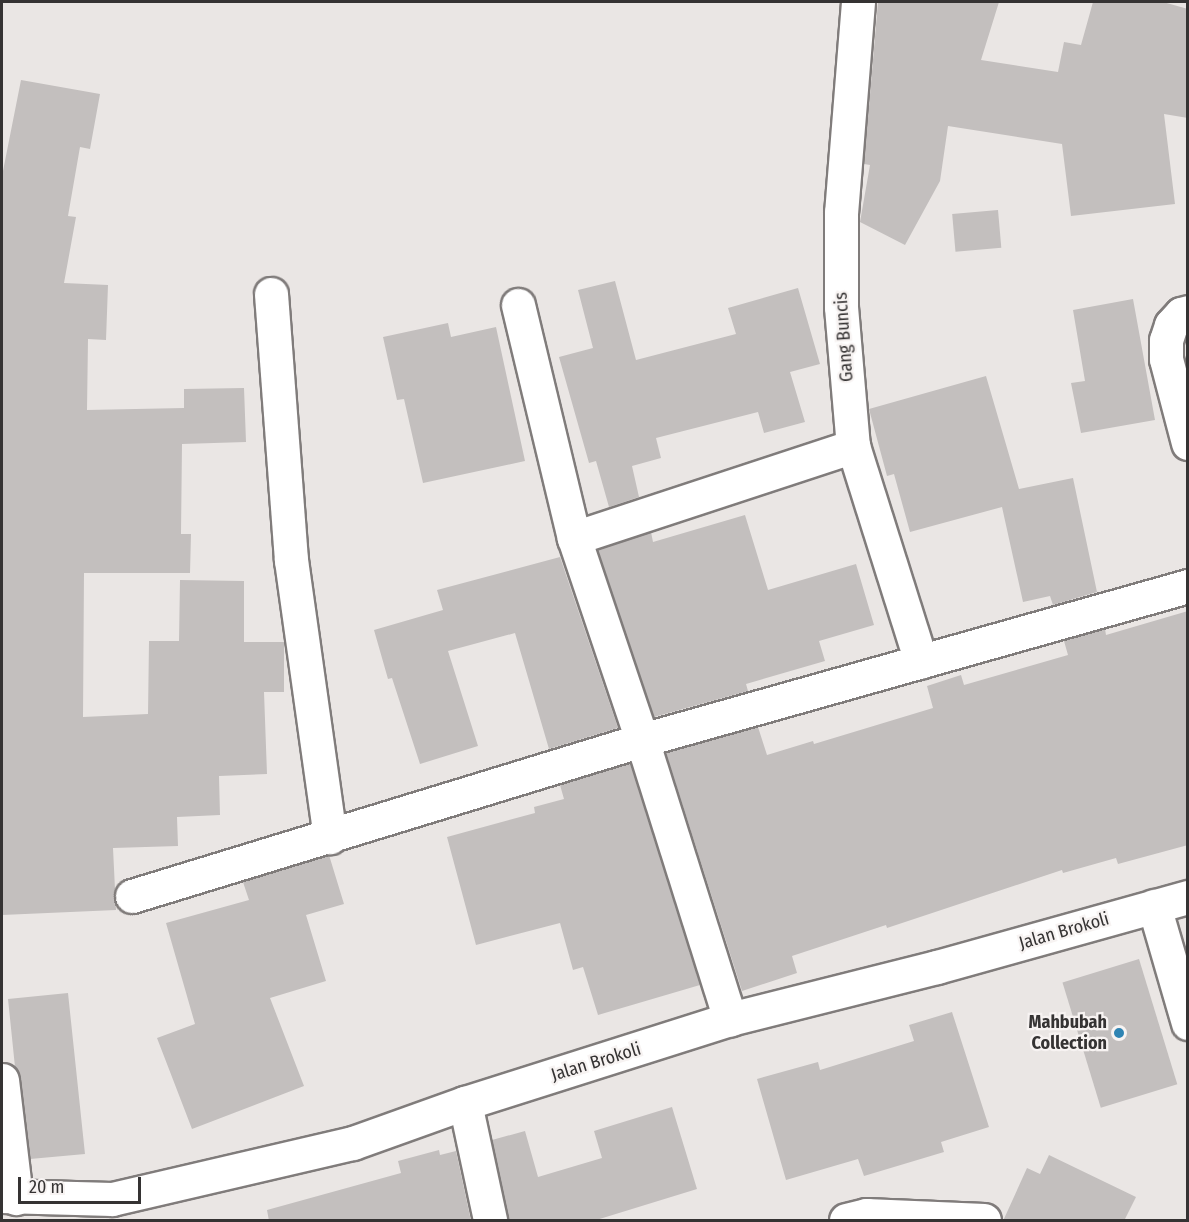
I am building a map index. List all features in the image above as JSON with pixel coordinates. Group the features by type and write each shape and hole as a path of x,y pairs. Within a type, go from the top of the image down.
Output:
{"street":[{"name":"Gang Buncis","path":"858,2 841,212 841,307 853,446 921,662"},
{"path":"271,294 291,560 330,837"},
{"path":"518,305 574,538 642,740 730,1019"},
{"path":"1188,312 1181,314 1171,325 1166,339 1166,359 1188,443"},
{"path":"574,538 853,446"},
{"path":"132,896 642,740 1188,586"},
{"name":"Jalan Brokoli","path":"9,1197 113,1210 352,1143 465,1103 730,1019 937,967 1188,897"},
{"path":"1154,906 1188,1023"},
{"path":"2,1080 9,1197"},
{"path":"465,1103 490,1221"},
{"path":"846,1221 866,1215 984,1220"}],"building":[{"path":"878,2 999,2 981,60 1058,72 1064,42 1081,45 1093,2 1163,2 1188,9 1188,118 1164,114 1175,204 1071,216 1062,144 948,126 940,181 905,245 860,222 870,165 864,164"},
{"path":"21,80 100,94 90,149 80,147 68,216 76,217 64,283 108,285 106,340 88,339 87,410 184,408 184,389 244,388 246,442 182,444 181,534 191,534 190,573 84,573 83,717 148,714 149,641 179,641 180,580 244,581 244,642 284,642 284,692 264,692 267,774 219,776 220,815 177,817 178,846 113,848 116,910 2,915 2,176"},
{"path":"998,210 1001,248 955,252 952,214"},
{"path":"615,281 636,360 736,334 728,308 798,288 820,364 790,372 805,422 764,433 758,412 656,438 661,458 632,466 639,497 609,507 596,461 589,463 559,357 593,348 578,290"},
{"path":"1133,299 1155,420 1081,433 1071,383 1085,381 1073,310"},
{"path":"448,323 451,337 496,327 525,461 423,483 404,399 397,400 383,337"},
{"path":"986,376 1019,489 1073,478 1097,592 1053,605 1050,596 1023,602 1002,507 910,532 894,474 887,476 869,409"},
{"path":"745,515 768,590 856,564 874,625 819,641 825,661 746,684 748,691 654,717 598,550 651,532 653,542"},
{"path":"560,557 618,728 549,749 515,633 448,651 478,746 420,764 392,678 388,679 374,630 443,610 437,590"},
{"path":"1188,611 1188,845 1118,864 1116,858 1063,873 1062,870 887,928 886,925 792,956 797,973 742,991 666,753 758,727 767,755 813,741 814,744 933,708 927,686 961,675 964,685 1068,655 1064,641 1105,629 1106,635"},
{"path":"630,763 700,985 598,1015 583,967 573,970 560,923 476,945 447,837 535,813 534,807 564,799 560,785"},
{"path":"329,855 344,904 306,915 326,981 270,998 304,1086 192,1129 157,1038 195,1024 166,923 249,900 243,882"},
{"name":"Mahbubah Collection","path":"1139,959 1177,1084 1101,1108 1062,982"},
{"path":"68,993 85,1154 30,1159 21,1078 15,1067 8,999"},
{"path":"952,1012 989,1127 941,1142 944,1152 864,1176 858,1159 786,1180 757,1079 818,1062 820,1070 914,1041 909,1025"},
{"path":"672,1107 697,1189 593,1221 508,1221 492,1140 525,1131 538,1177 602,1158 594,1131"},
{"path":"439,1150 440,1155 456,1151 471,1221 269,1221 267,1210 401,1173 398,1161"},
{"path":"1049,1155 1136,1197 1124,1221 1003,1221 1027,1168 1040,1174"}],"place":[{"name":"Mahbubah Collection","path":"1119,1033"}]}
